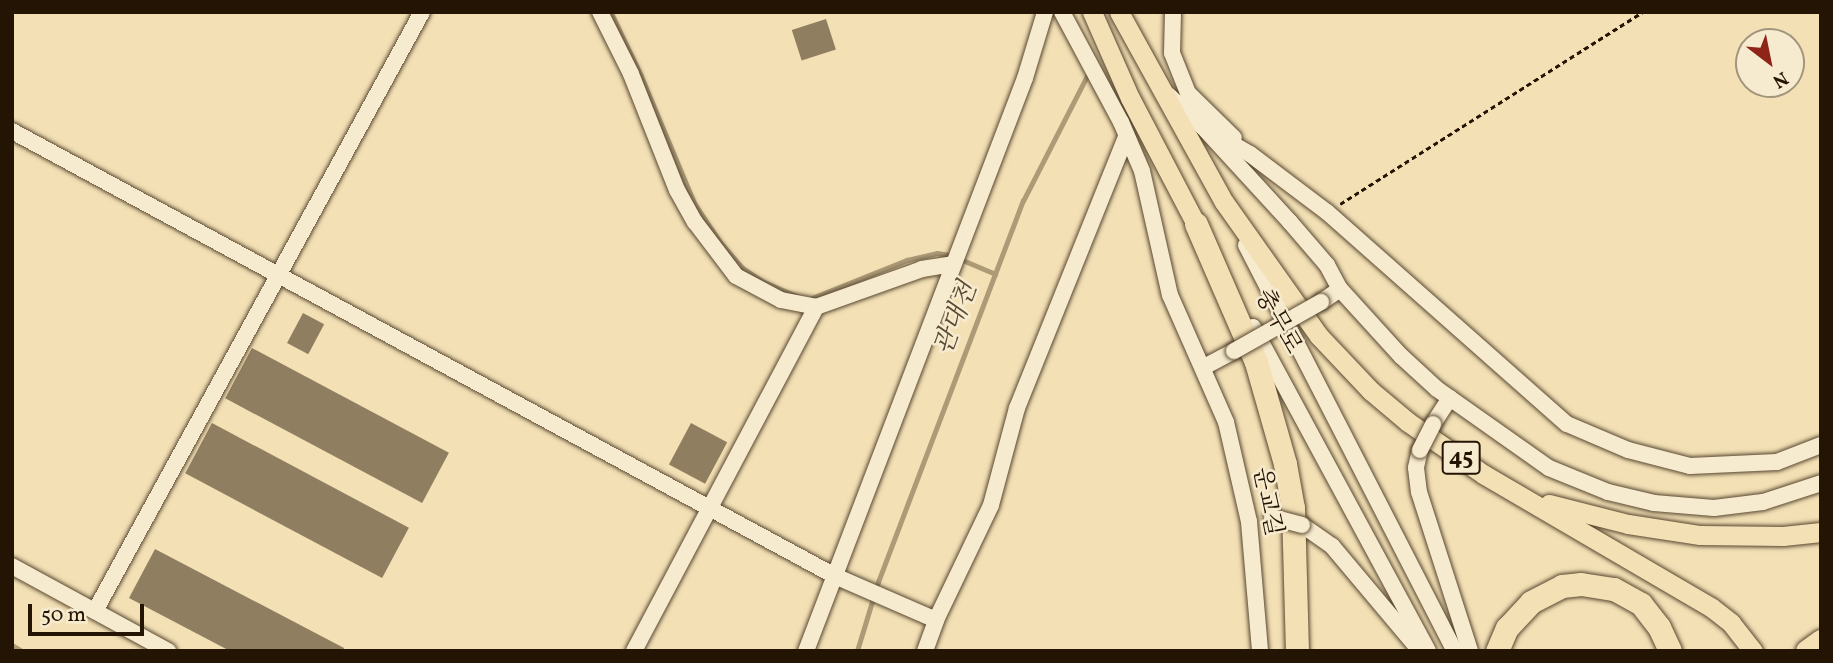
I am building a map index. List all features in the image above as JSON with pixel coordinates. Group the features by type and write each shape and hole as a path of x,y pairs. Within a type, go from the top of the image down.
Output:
{"highway":[{"path":"1196,224 1256,362 1285,464 1293,508 1297,651"},
{"path":"1497,651 1507,628 1531,602 1562,586 1581,584 1614,589 1641,604 1659,627 1670,651"},
{"path":"1807,651 1821,641"}],"main road":[{"name":"충무로","path":"1092,12 1130,98 1196,224"},
{"name":"충무로","path":"1119,12 1224,202"},
{"name":"45","path":"1224,202 1319,336 1408,422 1483,474 1712,608 1731,623 1754,651"},
{"path":"1483,474 1552,505 1628,524 1734,536 1821,532"}],"street":[{"path":"95,611 422,12"},
{"path":"600,12 631,74 677,190 718,254 736,276 782,300 816,307 922,269 953,264"},
{"path":"806,651 838,578 953,264 1025,78 1045,12"},
{"name":"운교길","path":"1062,12 1124,130 1142,172 1170,295 1226,422 1249,522 1260,651"},
{"path":"1173,12 1172,53 1188,93 1250,154"},
{"path":"1159,88 1203,127 1312,248 1340,289 1401,356 1450,398 1549,468 1608,492 1654,503 1714,508 1763,502 1821,483"},
{"path":"1203,127 1250,154 1327,212 1567,425 1628,450 1690,466 1777,462 1821,445"},
{"path":"925,651 936,620 991,505 1017,408 1124,130"},
{"path":"12,131 838,578 921,611 936,620"},
{"name":"충무로","path":"1224,202 1455,651"},
{"name":"충무로","path":"1196,224 1428,651"},
{"path":"1204,367 1340,289"},
{"path":"634,651 816,307"},
{"path":"1450,398 1420,450 1416,468 1419,492 1470,651"},
{"path":"1249,522 1272,517 1302,525 1332,546 1420,651"},
{"path":"12,566 168,651"}],"path":[{"path":"1327,212 1642,12"}],"building":[{"path":"826,19 836,49 802,61 792,30"},
{"path":"303,313 324,324 308,354 287,343"},
{"path":"252,348 449,453 422,503 225,398"},
{"path":"212,423 409,528 382,578 185,473"},
{"path":"691,423 727,442 705,484 669,464"},
{"path":"155,549 344,648 343,651 230,651 129,598"}],"waterway":[{"path":"611,12 641,75 695,204 721,243 743,268 762,281 799,297"},
{"name":"관대천","path":"857,651 878,582 1023,201 1089,72"},
{"path":"807,300 907,260 937,253 949,255"},
{"path":"965,261 995,274"},
{"path":"12,645 22,651"}]}
